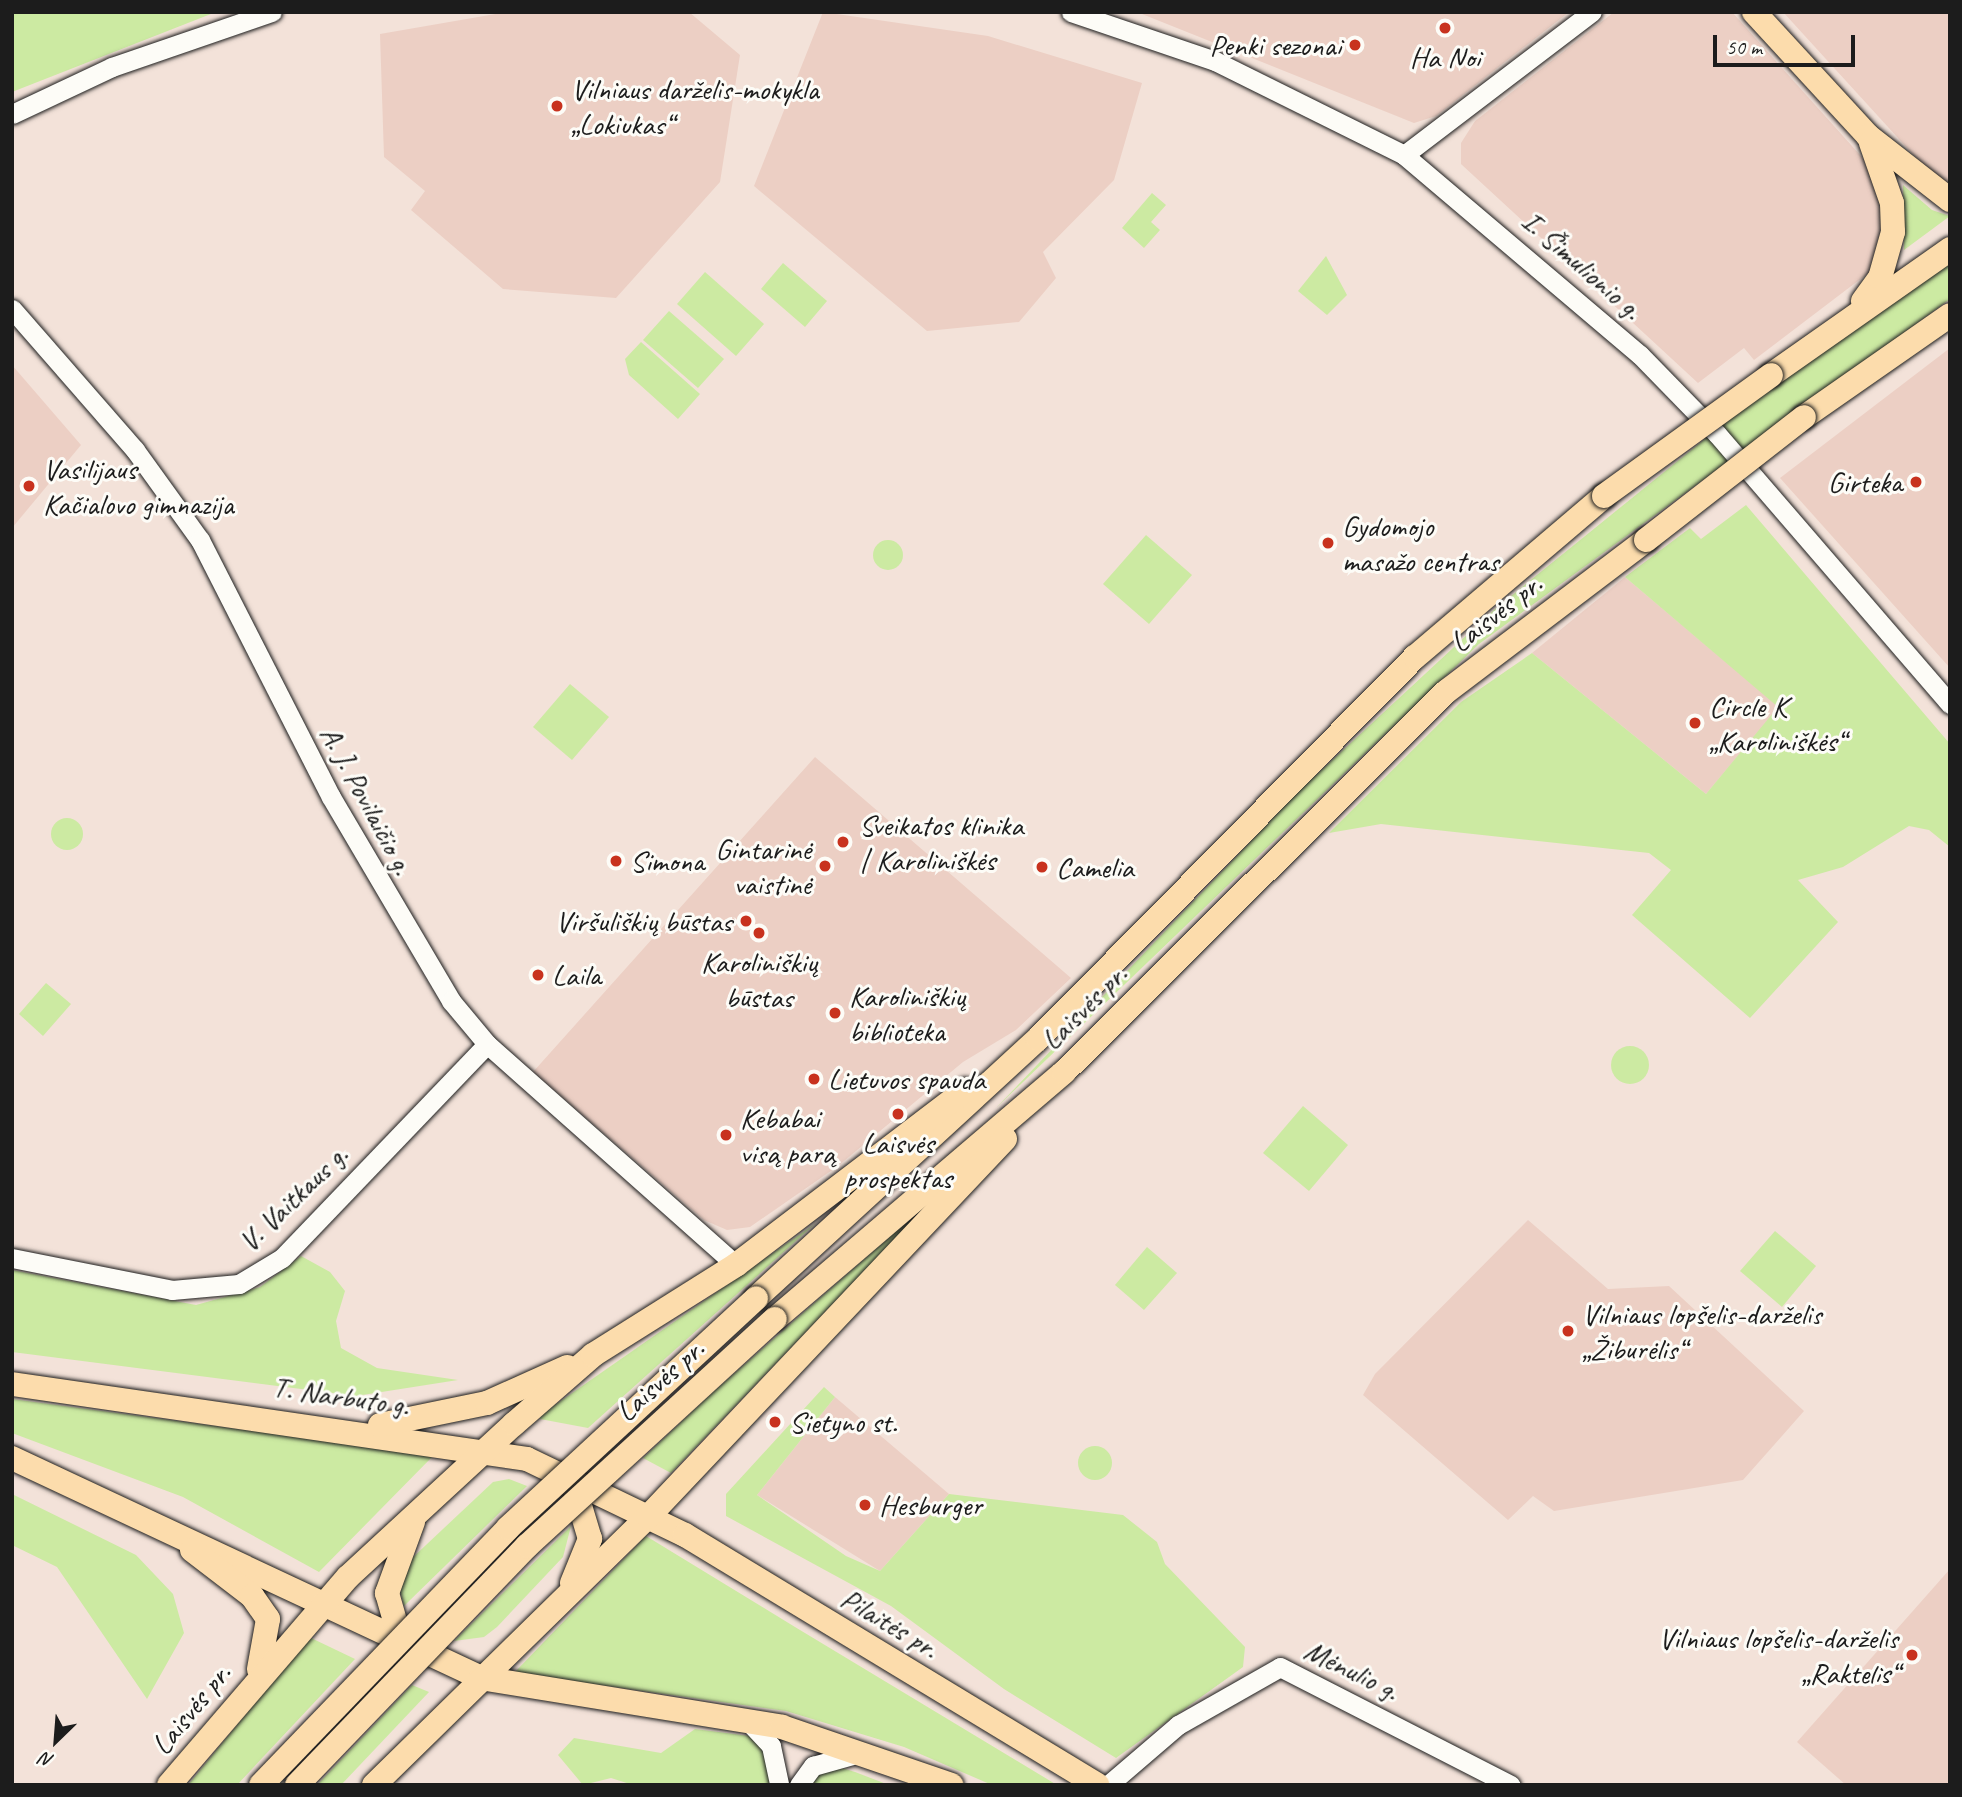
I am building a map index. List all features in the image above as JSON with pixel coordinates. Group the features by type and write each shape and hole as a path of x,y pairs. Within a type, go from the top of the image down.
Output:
{"main road":[{"path":"1754,12 1868,136 1950,200"},
{"path":"1852,316 1880,278 1894,232 1885,177 1868,136"},
{"name":"Laisvės pr.","path":"261,1785 508,1528 1038,1039 1415,657 1604,496 1852,316 1950,249"},
{"name":"Laisvės pr.","path":"297,1785 527,1546 775,1319 1064,1072 1386,747 1457,683 1804,417 1950,315"},
{"path":"1890,355 1950,335"},
{"name":"Laisvės pr.","path":"169,1785 254,1681 323,1604 485,1449 593,1355 736,1265 1038,1039"},
{"path":"374,1785 648,1517 1064,1072"},
{"path":"340,1427 390,1425 487,1403 593,1355"},
{"name":"T. Narbuto g.","path":"12,1384 485,1449 572,1479 648,1517"},
{"path":"12,1458 149,1519 433,1658 481,1678 747,1720 865,1752 951,1785"},
{"path":"566,1595 590,1539 572,1479"},
{"path":"420,1509 387,1593 396,1625 433,1658"},
{"name":"Pilaitės pr.","path":"648,1517 1097,1785"},
{"path":"149,1519 263,1611 270,1636 254,1681"}],"street":[{"path":"12,114 124,62 272,12"},
{"name":"I. Šimulionio g.","path":"1071,12 1215,61 1404,155 1640,355 1717,433 1950,704"},
{"path":"1404,155 1592,12"},
{"name":"A. J. Povilaičio g.","path":"12,309 187,520 402,927 487,1044 736,1265"},
{"name":"V. Vaitkaus g.","path":"12,1258 172,1290 239,1284 282,1258 487,1044"},
{"name":"Mėnulio g.","path":"1108,1785 1178,1726 1280,1667 1511,1785"},
{"path":"747,1720 771,1746 779,1785"},
{"path":"799,1785 813,1766 865,1752"}],"shaded area":[{"name":"Vilniaus darželis-mokykla „Lokiukas“","path":"507,12 689,12 740,55 720,182 616,298 503,289 411,210 425,191 384,157 380,34"},
{"path":"823,12 988,36 1142,83 1114,180 1043,252 1056,278 1019,322 927,331 754,186"},
{"path":"1137,12 1569,12 1436,116 1414,123"},
{"path":"1614,12 1732,12 1877,174 1885,231 1871,271 1754,360 1744,348 1698,383 1461,164 1461,143 1475,121"},
{"path":"1783,12 1950,12 1950,190 1940,184"},
{"path":"1950,348 1950,668 1780,478"},
{"name":"Vasilijaus Kačialovo gimnazija","path":"12,365 81,445 12,528"},
{"path":"1625,577 1779,707 1706,794 1532,653"},
{"path":"815,757 1071,978 1016,1030 963,1062 838,1166 750,1227 727,1230 704,1220 533,1072"},
{"name":"Vilniaus lopšelis-darželis „Žiburėlis“","path":"1528,1220 1608,1289 1669,1286 1804,1411 1743,1480 1554,1511 1533,1496 1508,1520 1363,1395 1375,1374"},
{"path":"835,1397 949,1494 880,1571 757,1495"},
{"name":"Vilniaus lopšelis-darželis „Raktelis“","path":"1950,1569 1950,1785 1846,1785 1797,1742"}],"green space":[{"path":"12,12 216,12 12,92"},
{"path":"1903,185 1932,210 1950,216 1904,250"},
{"path":"1152,193 1166,205 1151,222 1160,230 1144,248 1122,228"},
{"path":"1326,256 1347,295 1327,315 1298,291"},
{"path":"1950,261 1950,299 1479,644 996,1108 1299,791 1495,609 1732,417"},
{"path":"783,263 827,301 805,327 761,289"},
{"path":"705,272 764,324 736,356 677,304"},
{"path":"669,311 724,359 698,388 643,340"},
{"path":"641,342 700,394 678,419 629,375 625,359"},
{"path":"1746,505 1950,744 1950,847 1929,830 1909,826 1843,867 1798,880 1838,922 1750,1018 1632,915 1671,870 1649,853 1381,824 1329,833 1461,702 1532,653 1706,794 1778,707 1625,577 1690,528 1701,539"},
{"path":"1146,535 1192,575 1149,624 1103,584"},
{"path":"888,540 899,544 903,555 899,566 888,570 877,566 873,555 877,544"},
{"path":"570,684 609,717 572,760 533,727"},
{"path":"67,818 78,823 83,834 78,845 67,850 56,845 51,834 56,823"},
{"path":"46,983 71,1004 43,1036 19,1014"},
{"path":"1630,1046 1643,1052 1649,1065 1643,1078 1630,1084 1617,1078 1611,1065 1617,1052"},
{"path":"1303,1106 1348,1145 1309,1191 1263,1153"},
{"path":"935,1197 671,1473 643,1458 712,1393"},
{"path":"816,1223 588,1428 540,1419 542,1414"},
{"path":"1775,1231 1816,1266 1782,1307 1740,1271"},
{"path":"1147,1247 1177,1273 1144,1310 1115,1285"},
{"path":"301,1256 330,1272 345,1291 336,1321 341,1348 377,1368 458,1380 356,1396 12,1352 12,1270 196,1305 260,1287"},
{"path":"824,1387 835,1397 757,1495 846,1556 880,1571 949,1494 1123,1515 1157,1542 1165,1564 1245,1647 1243,1667 1116,1758 1004,1689 891,1606 726,1516 726,1494"},
{"path":"12,1399 434,1455 319,1572 183,1497 12,1433"},
{"path":"1095,1446 1107,1451 1112,1463 1107,1475 1095,1480 1083,1475 1078,1463 1083,1451"},
{"path":"509,1479 527,1486 404,1606 399,1586 409,1561 493,1482"},
{"path":"12,1494 136,1555 173,1594 184,1633 147,1699 57,1567 12,1545"},
{"path":"571,1526 563,1557 497,1627 484,1637 454,1641"},
{"path":"646,1536 1057,1785 992,1785 904,1747 786,1711 514,1673"},
{"path":"309,1637 355,1659 237,1785 188,1785"},
{"path":"412,1685 429,1692 341,1785 317,1785"},
{"path":"695,1729 750,1736 767,1755 771,1785 633,1785 611,1778 583,1785 558,1755 574,1738 661,1753"},
{"path":"839,1767 889,1785 806,1785 818,1772"}],"place":[{"name":"Ha Noi","path":"1445,28"},
{"name":"Penki sezonai","path":"1355,45"},
{"name":"Vilniaus darželis-mokykla „Lokiukas“","path":"557,106"},
{"name":"Girteka","path":"1916,482"},
{"name":"Vasilijaus Kačialovo gimnazija","path":"29,486"},
{"name":"Gydomojo masažo centras","path":"1328,543"},
{"name":"Circle K „Karoliniškės“","path":"1695,723"},
{"name":"Sveikatos klinika | Karoliniškės","path":"843,842"},
{"name":"Simona","path":"616,861"},
{"name":"Gintarinė vaistinė","path":"825,866"},
{"name":"Camelia","path":"1042,867"},
{"name":"Viršuliškių būstas","path":"746,921"},
{"name":"Karoliniškių būstas","path":"759,933"},
{"name":"Laila","path":"538,975"},
{"name":"Karoliniškių biblioteka","path":"835,1013"},
{"name":"Lietuvos spauda","path":"814,1079"},
{"name":"Laisvės prospektas","path":"898,1114"},
{"name":"Kebabai visą parą","path":"726,1135"},
{"name":"Vilniaus lopšelis-darželis „Žiburėlis“","path":"1568,1331"},
{"name":"Sietyno st.","path":"775,1422"},
{"name":"Hesburger","path":"865,1505"},
{"name":"Vilniaus lopšelis-darželis „Raktelis“","path":"1912,1655"}]}
